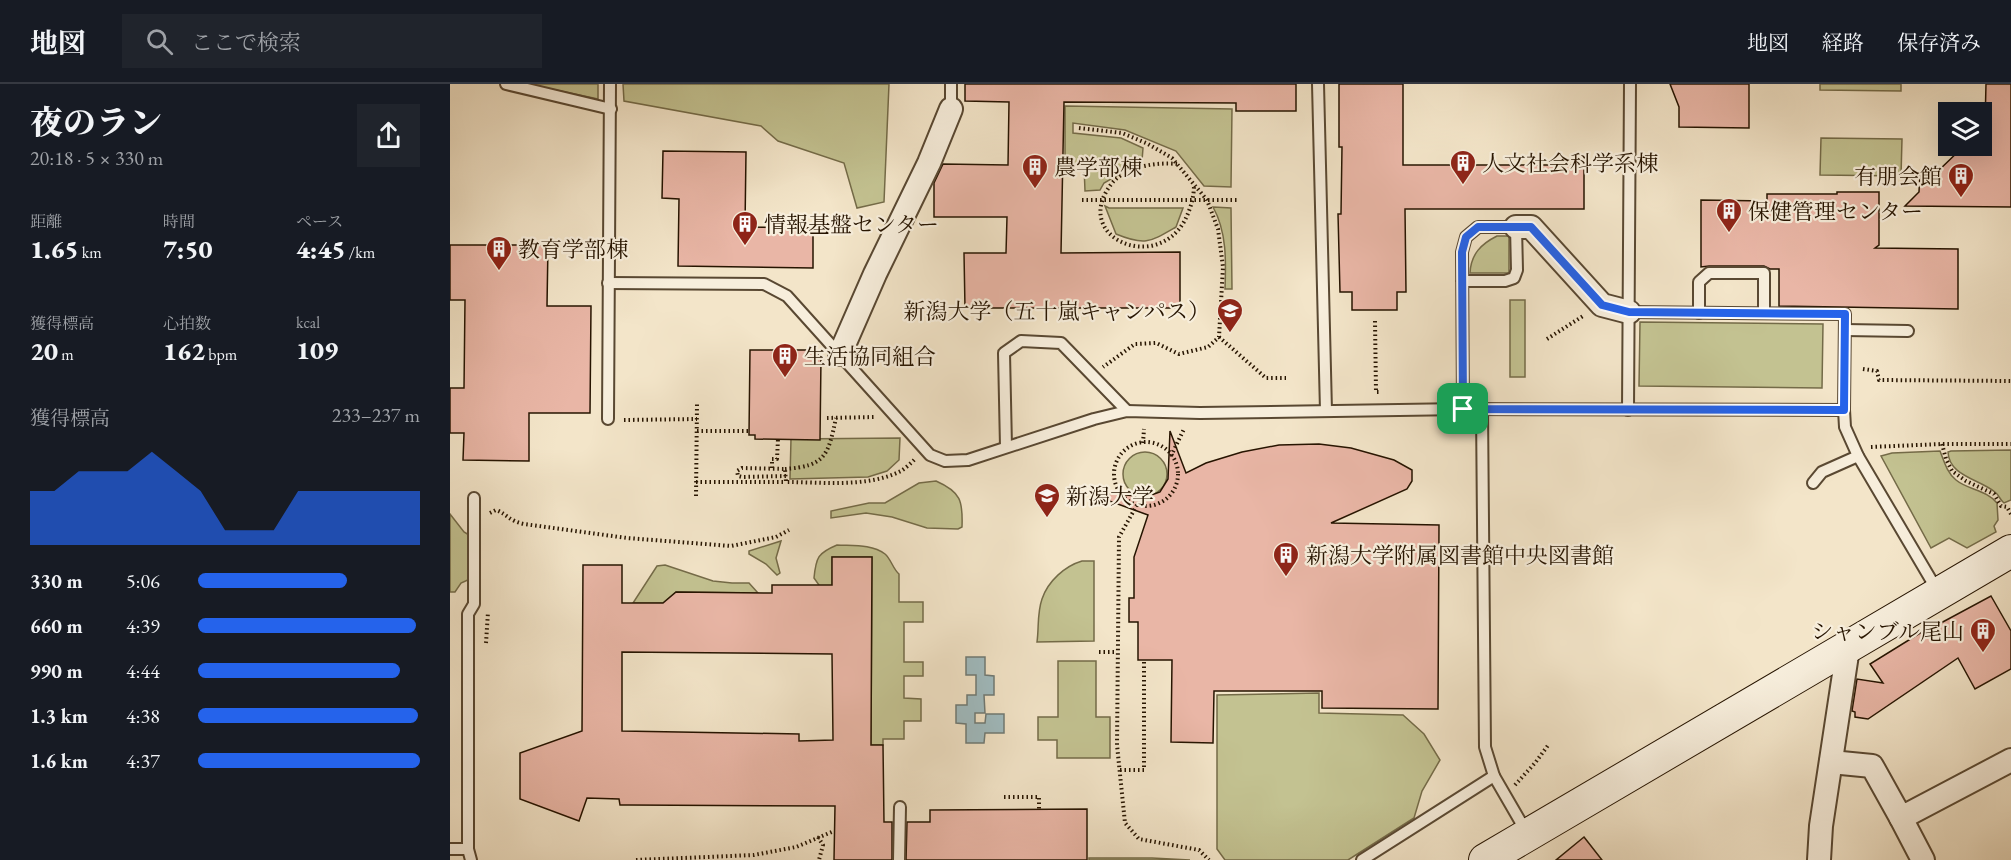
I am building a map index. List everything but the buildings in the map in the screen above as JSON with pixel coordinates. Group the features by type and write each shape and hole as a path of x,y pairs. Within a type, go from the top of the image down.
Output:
{"street":[{"path":"840,354 875,274 929,163 951,109"},
{"path":"1516,227 1531,227 1602,305 1629,312"},
{"path":"1485,860 2011,551"},
{"path":"1819,860 1821,826 1848,648"},
{"path":"1901,818 2011,760"},
{"path":"1831,762 1872,766 1923,860"}],"lane":[{"path":"506,84 610,109"},
{"path":"608,419 610,84"},
{"path":"951,84 951,109"},
{"path":"1318,84 1326,411"},
{"path":"1628,410 1630,84"},
{"path":"1462,280 1505,281 1514,278 1517,270 1516,227 1478,227 1466,237 1462,252 1462,280 1463,409"},
{"path":"1699,313 1699,282 1709,273 1764,273 1764,313"},
{"path":"608,284 764,284 787,296 930,455 945,461 968,460 1094,419 1127,411 1200,413 1463,409 1844,410"},
{"path":"1629,312 1845,314 1845,427 1856,452 1939,592"},
{"path":"1845,330 1908,331"},
{"path":"1005,447 1004,353 1021,341 1060,343 1127,411"},
{"path":"1482,410 1485,747 1494,776 1527,834"},
{"path":"1813,483 1822,472 1856,452"},
{"path":"450,849 469,854 468,614 474,604 474,498"},
{"path":"1362,860 1494,776"},
{"path":"899,860 900,807"}],"path":[{"path":"1079,128 1122,133 1172,158 1207,200 1218,229 1223,267 1219,337 1208,347 1179,354 1156,343 1135,344 1093,374"},
{"path":"1178,164 1164,163 1138,168 1116,179 1102,200 1100,210 1102,222 1113,238 1124,244 1140,247 1160,244 1171,238 1180,229 1193,200 1194,184"},
{"path":"1082,200 1237,200"},
{"path":"1546,339 1602,305"},
{"path":"1375,321 1376,392 1383,392"},
{"path":"1219,337 1266,378 1286,378"},
{"path":"1863,369 1877,371 1879,380 2011,381"},
{"path":"696,496 697,404"},
{"path":"827,418 876,417"},
{"path":"786,476 742,477 736,474 736,471 742,468 799,468 817,463 826,454 836,418"},
{"path":"630,420 697,419"},
{"path":"1143,443 1144,429"},
{"path":"1171,456 1184,429"},
{"path":"697,431 749,431"},
{"path":"772,468 772,459 777,459 778,439"},
{"path":"1150,443 1160,446 1171,456 1178,471 1177,481 1173,491 1166,499 1157,504 1137,505 1120,493 1115,483 1116,463 1130,447 1150,443"},
{"path":"1942,444 1952,471 1966,481 1994,494 2001,506 2009,506 2011,514"},
{"path":"1856,452 1942,444 2011,444"},
{"path":"696,482 879,479 903,470 919,452"},
{"path":"785,469 786,482"},
{"path":"1137,505 1119,537 1117,745 1125,823 1139,838 1199,850 1209,860"},
{"path":"487,516 496,510 503,512 514,522 524,525 627,538 731,546 776,537 789,530"},
{"path":"485,650 488,605"},
{"path":"1099,652 1117,652"},
{"path":"1120,770 1144,770 1144,660"},
{"path":"1503,793 1521,780 1549,744"},
{"path":"1004,797 1040,797 1040,810"},
{"path":"636,860 732,858 754,855 796,847 834,831"},
{"path":"818,837 823,845 819,860"},
{"path":"697,860 702,857"}],"shaded area":[{"path":"528,84 598,84 598,99"},
{"path":"623,84 889,84 884,202 857,208 844,163 778,141 761,126 624,101"},
{"path":"1820,84 1901,84 1901,91 1820,90"},
{"path":"1065,106 1232,109 1231,187 1204,186 1176,151 1125,130 1073,123 1073,133 1121,138 1143,148 1142,161 1104,183 1100,190 1085,191 1084,166 1065,166"},
{"path":"1821,138 1902,139 1901,176 1820,175"},
{"path":"1105,206 1109,208 1183,208 1176,227 1153,239 1141,241 1116,234"},
{"path":"1213,207 1231,208 1232,289 1225,289 1223,237"},
{"path":"1497,236 1509,236 1509,273 1470,273 1472,260 1478,250"},
{"path":"1510,300 1525,300 1525,377 1510,377"},
{"path":"1640,322 1823,324 1822,388 1639,386"},
{"path":"900,438 899,460 887,471 868,477 790,479 791,439"},
{"path":"2011,450 2011,500 2004,503 1995,492 1959,472 1950,460 1948,452 1951,451"},
{"path":"1940,451 1948,470 1956,480 1988,495 1997,503 1998,520 1994,526 1996,532 1967,548 1949,538 1931,548 1881,456 1892,453"},
{"path":"1145,452 1154,453 1161,458 1166,465 1166,483 1161,490 1154,495 1145,496 1136,495 1129,490 1124,483 1123,474 1124,465 1129,458 1136,453"},
{"path":"936,481 951,489 959,498 962,527 958,529 927,528 892,517 866,513 831,518 831,511 869,503 885,503 919,483"},
{"path":"450,514 469,535 470,579 461,583 455,592 450,592"},
{"path":"781,541 776,558 780,573 777,575 766,564 749,554 749,551"},
{"path":"837,545 868,547 885,554 899,574 899,602 923,602 923,622 904,622 904,662 923,662 923,676 904,676 904,698 921,699 921,721 904,721 904,739 883,739 883,745 871,745 872,557 832,557 832,626 819,585 814,578 819,557"},
{"path":"1082,561 1094,561 1094,641 1037,642 1039,610 1048,586 1058,575"},
{"path":"665,565 713,581 749,583 758,593 676,592 663,603 633,603 657,566"},
{"path":"1058,661 1096,661 1096,717 1110,717 1110,758 1057,758 1057,740 1038,740 1038,717 1058,717"},
{"path":"1319,693 1319,713 1403,715 1424,734 1440,760 1422,791 1414,818 1348,860 1225,860 1217,849 1217,695"},
{"path":"1089,858 1152,858 1190,860 1089,860"}],"water":[{"path":"966,657 985,657 985,675 994,676 994,695 984,695 985,713 975,713 975,723 985,723 986,714 1004,714 1004,733 985,733 984,743 966,743 966,724 956,723 956,705 967,705 967,695 976,695 976,675 966,675"}],"place":[{"name":"人文社会科学系棟","path":"1463,186"},
{"name":"農学部棟","path":"1035,190"},
{"name":"有朋会館","path":"1961,199"},
{"name":"保健管理センター","path":"1729,234"},
{"name":"情報基盤センター","path":"745,247"},
{"name":"教育学部棟","path":"499,272"},
{"name":"新潟大学（五十嵐キャンパス）","path":"1230,334"},
{"name":"生活協同組合","path":"785,379"},
{"name":"新潟大学","path":"1047,519"},
{"name":"新潟大学附属図書館中央図書館","path":"1286,578"},
{"name":"シャンブル尾山","path":"1983,654"}],"route":[{"path":"1478,227 1531,227 1602,305 1629,312 1845,314 1844,410 1463,409 1462,252 1466,237 1478,227"}]}
